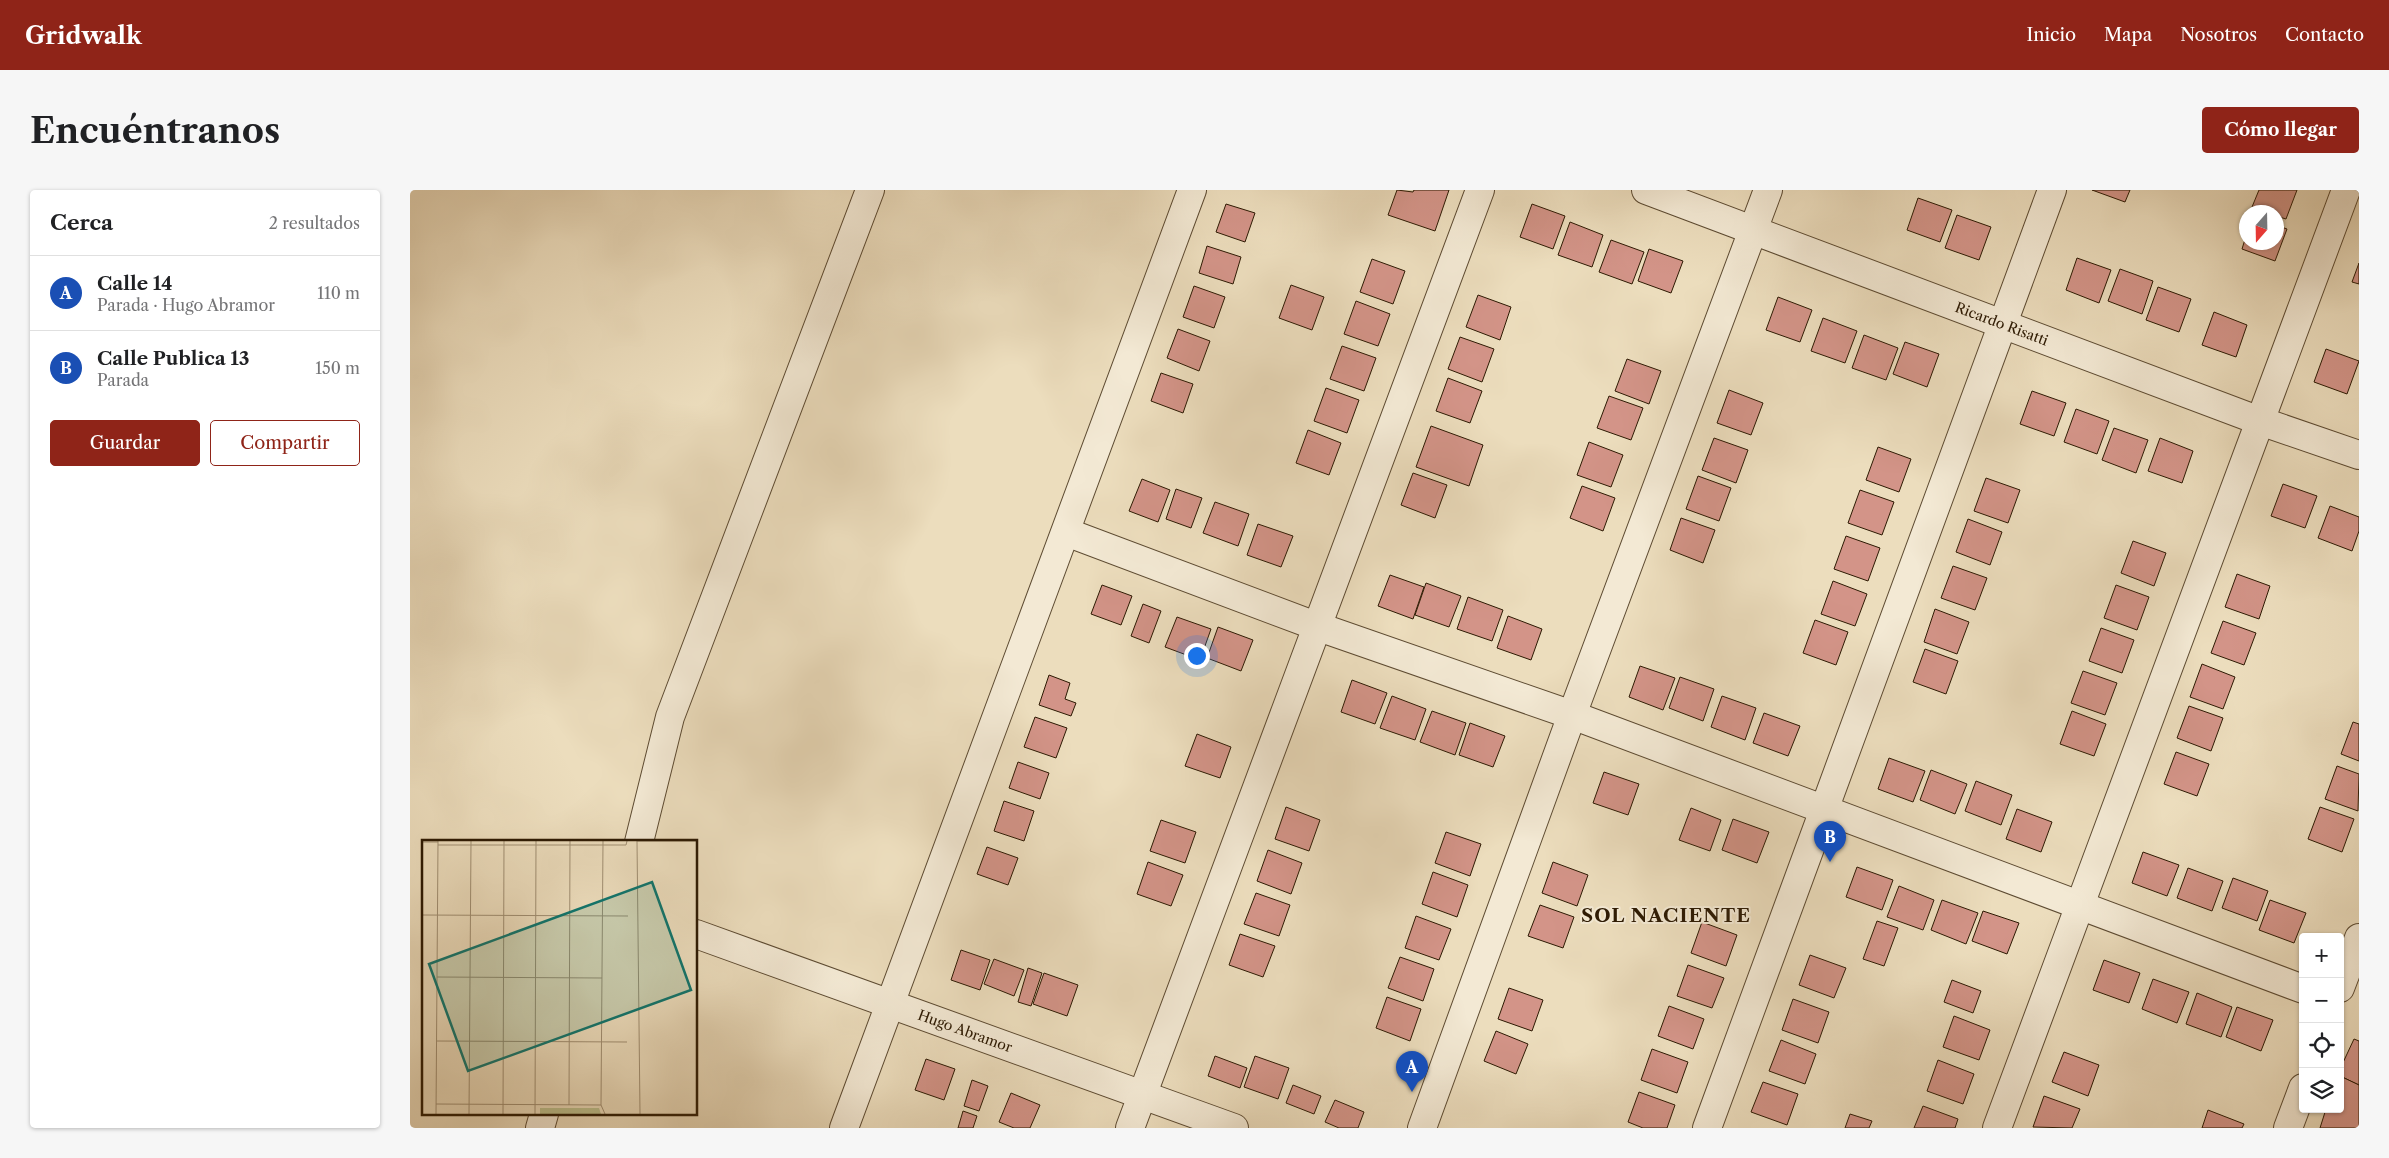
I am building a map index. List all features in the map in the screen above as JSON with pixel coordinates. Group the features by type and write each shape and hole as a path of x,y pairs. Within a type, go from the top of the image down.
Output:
{"street":[{"path":"639,840 670,717 870,190"},
{"path":"844,1128 1192,190"},
{"path":"1130,1128 1480,190"},
{"name":"Ricardo Risatti","path":"1646,190 1754,229 2260,421 2359,455"},
{"path":"1422,1128 1572,715 1768,190"},
{"path":"1708,1128 2052,190"},
{"path":"1997,1128 2346,190"},
{"path":"1066,532 1316,626 1572,715 1825,809 2079,907 2299,988"},
{"name":"Hugo Abramor","path":"698,935 1234,1128"},
{"path":"2344,978 2359,938"},
{"path":"2288,1128 2299,1099"}],"building":[{"path":"1397,190 1413,192 1414,190 1449,190 1435,231 1388,215"},
{"path":"2092,190 2130,190 2125,202"},
{"path":"2259,190 2297,190 2286,219 2284,218 2284,205 2253,205"},
{"path":"1918,198 1952,210 1940,242 1907,230"},
{"path":"1226,204 1255,213 1245,242 1216,232"},
{"path":"1532,204 1565,216 1553,249 1520,237"},
{"path":"1957,215 1991,227 1979,260 1945,248"},
{"path":"1570,222 1603,235 1592,267 1558,255"},
{"path":"1611,240 1644,252 1632,284 1599,272"},
{"path":"1207,246 1241,257 1233,284 1199,273"},
{"path":"1649,249 1683,261 1671,293 1638,281"},
{"path":"2245,250 2279,250 2275,261"},
{"path":"2077,258 2111,270 2099,303 2066,290"},
{"path":"1372,259 1405,271 1393,304 1360,292"},
{"path":"2359,263 2359,284 2352,282"},
{"path":"2120,269 2153,281 2142,314 2108,301"},
{"path":"1291,285 1324,297 1312,330 1279,318"},
{"path":"1194,286 1225,297 1214,328 1183,317"},
{"path":"2158,287 2191,299 2179,332 2146,320"},
{"path":"1478,295 1511,307 1500,340 1466,327"},
{"path":"1778,297 1812,310 1800,342 1766,330"},
{"path":"1356,301 1390,314 1378,346 1344,334"},
{"path":"2214,312 2247,325 2236,357 2202,345"},
{"path":"1823,318 1857,331 1845,363 1811,351"},
{"path":"1178,329 1210,341 1199,371 1167,358"},
{"path":"1864,335 1898,348 1886,380 1852,368"},
{"path":"1460,337 1494,349 1482,382 1448,369"},
{"path":"1905,342 1939,354 1927,387 1893,374"},
{"path":"1342,346 1376,358 1364,391 1330,379"},
{"path":"2326,349 2359,361 2347,394 2314,382"},
{"path":"1627,359 1661,371 1649,404 1615,391"},
{"path":"1161,373 1193,384 1183,413 1151,401"},
{"path":"1448,378 1482,391 1470,423 1436,411"},
{"path":"1326,388 1359,400 1347,433 1314,421"},
{"path":"1729,390 1763,403 1751,435 1717,423"},
{"path":"2032,391 2066,403 2054,436 2020,424"},
{"path":"1609,396 1643,408 1631,440 1597,428"},
{"path":"2076,409 2109,421 2097,454 2064,442"},
{"path":"1431,426 1483,445 1469,486 1416,467"},
{"path":"2114,428 2148,440 2136,473 2102,460"},
{"path":"1308,430 1341,443 1329,475 1296,463"},
{"path":"1714,438 1748,450 1736,483 1702,470"},
{"path":"2160,438 2193,451 2182,483 2148,471"},
{"path":"1589,442 1623,455 1611,487 1577,475"},
{"path":"1878,447 1911,459 1899,492 1866,480"},
{"path":"1413,473 1447,485 1435,518 1401,505"},
{"path":"1698,476 1731,488 1719,521 1686,509"},
{"path":"1986,478 2020,490 2008,523 1974,511"},
{"path":"1142,479 1170,490 1158,522 1129,511"},
{"path":"2283,484 2317,496 2305,528 2271,516"},
{"path":"1582,486 1615,498 1603,531 1570,518"},
{"path":"1176,489 1202,498 1191,528 1166,519"},
{"path":"1860,490 1894,502 1882,535 1848,523"},
{"path":"1215,502 1249,514 1238,546 1203,533"},
{"path":"2330,506 2359,517 2359,531 2352,551 2318,538"},
{"path":"1681,518 1715,530 1703,563 1670,550"},
{"path":"1968,519 2002,532 1990,565 1956,552"},
{"path":"1258,524 1293,536 1281,567 1247,555"},
{"path":"1846,536 1880,548 1868,581 1834,569"},
{"path":"2133,541 2166,553 2154,586 2121,573"},
{"path":"1953,566 1987,578 1975,610 1941,598"},
{"path":"2237,574 2270,586 2259,619 2225,607"},
{"path":"1390,575 1424,587 1413,619 1378,606"},
{"path":"1833,581 1867,594 1855,626 1821,614"},
{"path":"1426,583 1461,596 1449,627 1415,615"},
{"path":"1102,585 1132,596 1121,625 1091,614"},
{"path":"2116,585 2149,597 2137,630 2104,618"},
{"path":"1468,597 1503,610 1492,641 1457,629"},
{"path":"1143,604 1161,611 1149,643 1131,636"},
{"path":"1935,609 1969,622 1957,654 1924,642"},
{"path":"1508,616 1542,629 1531,660 1497,648"},
{"path":"1177,617 1211,629 1200,660 1165,647"},
{"path":"1815,620 1848,632 1836,665 1803,653"},
{"path":"2223,621 2256,633 2244,665 2211,653"},
{"path":"1218,627 1253,640 1241,671 1207,658"},
{"path":"2101,628 2134,640 2122,673 2089,661"},
{"path":"1925,649 1958,661 1946,694 1913,682"},
{"path":"2202,664 2235,677 2223,709 2190,697"},
{"path":"1640,666 1675,678 1663,710 1629,697"},
{"path":"2083,671 2117,683 2105,715 2071,703"},
{"path":"1049,675 1070,683 1065,699 1076,703 1071,716 1039,705"},
{"path":"1680,677 1714,689 1703,721 1669,708"},
{"path":"1352,680 1387,693 1375,724 1341,712"},
{"path":"1392,696 1426,709 1415,740 1380,728"},
{"path":"1722,696 1756,708 1745,740 1711,727"},
{"path":"2189,706 2223,718 2211,751 2177,738"},
{"path":"1432,711 1466,723 1455,755 1420,742"},
{"path":"2072,711 2106,724 2094,756 2060,744"},
{"path":"1764,713 1800,726 1788,756 1753,743"},
{"path":"1035,717 1067,728 1056,758 1024,747"},
{"path":"2353,722 2359,724 2359,761 2341,754"},
{"path":"1470,723 1505,736 1493,767 1459,755"},
{"path":"1197,734 1231,747 1220,778 1185,766"},
{"path":"2176,752 2209,764 2197,796 2164,784"},
{"path":"1889,758 1925,771 1913,802 1878,789"},
{"path":"1018,762 1049,773 1040,799 1009,788"},
{"path":"2337,766 2359,774 2358,811 2325,799"},
{"path":"1931,770 1967,784 1955,814 1920,800"},
{"path":"1604,772 1639,784 1628,815 1593,803"},
{"path":"1976,781 2012,795 2001,825 1965,811"},
{"path":"1004,801 1034,811 1024,841 994,831"},
{"path":"1286,807 1320,820 1309,851 1275,839"},
{"path":"2320,807 2354,819 2342,852 2308,839"},
{"path":"1691,808 1721,820 1710,851 1679,840"},
{"path":"2017,809 2052,822 2041,852 2006,839"},
{"path":"1733,819 1769,832 1757,863 1722,850"},
{"path":"1161,820 1196,832 1185,863 1150,851"},
{"path":"1446,832 1481,844 1470,876 1435,863"},
{"path":"987,847 1018,858 1008,885 977,874"},
{"path":"1268,850 1302,863 1291,894 1257,881"},
{"path":"2143,852 2179,865 2167,896 2132,883"},
{"path":"1148,862 1183,875 1171,906 1137,894"},
{"path":"1553,862 1588,875 1577,906 1542,893"},
{"path":"1857,867 1893,880 1882,910 1846,897"},
{"path":"2188,868 2223,881 2212,911 2177,898"},
{"path":"1433,872 1468,885 1457,917 1422,904"},
{"path":"2233,878 2268,891 2257,921 2222,908"},
{"path":"1899,886 1934,900 1923,930 1887,917"},
{"path":"1256,893 1290,905 1279,936 1244,924"},
{"path":"1942,900 1978,913 1966,944 1931,930"},
{"path":"2270,900 2306,913 2294,943 2259,930"},
{"path":"1540,905 1574,917 1563,948 1528,936"},
{"path":"1983,911 2019,923 2007,954 1972,941"},
{"path":"1416,916 1451,929 1439,960 1405,948"},
{"path":"1877,921 1898,928 1884,966 1863,959"},
{"path":"1702,922 1737,935 1726,966 1691,953"},
{"path":"1240,934 1275,946 1263,977 1229,965"},
{"path":"961,950 990,960 980,990 951,980"},
{"path":"1810,955 1846,968 1834,998 1799,985"},
{"path":"1400,957 1434,969 1423,1001 1388,988"},
{"path":"994,959 1024,970 1014,996 984,984"},
{"path":"2104,960 2140,973 2129,1003 2093,990"},
{"path":"1688,965 1724,978 1712,1008 1677,996"},
{"path":"1028,968 1042,973 1031,1006 1018,1002"},
{"path":"1044,973 1078,985 1067,1016 1033,1004"},
{"path":"2153,979 2189,992 2177,1023 2142,1009"},
{"path":"1952,980 1981,991 1973,1013 1944,1002"},
{"path":"1509,988 1543,1000 1532,1031 1498,1019"},
{"path":"2197,993 2232,1007 2221,1037 2186,1024"},
{"path":"1387,997 1421,1009 1410,1041 1376,1028"},
{"path":"1793,999 1829,1012 1818,1043 1782,1030"},
{"path":"1669,1006 1704,1019 1693,1049 1658,1036"},
{"path":"2237,1007 2273,1020 2261,1051 2226,1037"},
{"path":"1954,1016 1990,1030 1979,1060 1943,1047"},
{"path":"1496,1031 1528,1044 1516,1074 1484,1061"},
{"path":"2354,1039 2359,1041 2359,1085 2344,1078 2344,1060"},
{"path":"1781,1040 1816,1054 1805,1084 1769,1071"},
{"path":"1652,1049 1688,1062 1677,1093 1641,1080"},
{"path":"2064,1052 2099,1065 2088,1096 2052,1082"},
{"path":"1215,1056 1247,1068 1240,1088 1208,1076"},
{"path":"1255,1056 1289,1068 1278,1099 1244,1087"},
{"path":"926,1059 955,1069 944,1100 915,1090"},
{"path":"1938,1060 1974,1074 1963,1104 1927,1091"},
{"path":"2344,1078 2359,1085 2359,1128 2320,1128 2325,1113 2344,1113"},
{"path":"972,1080 988,1086 979,1111 964,1106"},
{"path":"1763,1082 1798,1094 1787,1125 1751,1112"},
{"path":"1293,1085 1321,1096 1314,1114 1286,1103"},
{"path":"1639,1092 1675,1105 1667,1128 1643,1128 1628,1122"},
{"path":"1011,1093 1040,1105 1030,1128 1014,1128 999,1122"},
{"path":"2044,1096 2080,1109 2072,1128 2033,1127"},
{"path":"1335,1100 1364,1112 1358,1128 1339,1128 1325,1122"},
{"path":"1923,1106 1958,1119 1955,1128 1914,1128"},
{"path":"2208,1110 2244,1124 2242,1128 2202,1128"},
{"path":"963,1111 977,1116 973,1128 958,1128"},
{"path":"1850,1114 1872,1121 1869,1128 1845,1128"}],"place":[{"name":"Calle Publica 13","path":"1830,862"},
{"name":"Calle 14","path":"1412,1092"}],"district":[{"name":"SOL NACIENTE","path":"1666,915"}]}
